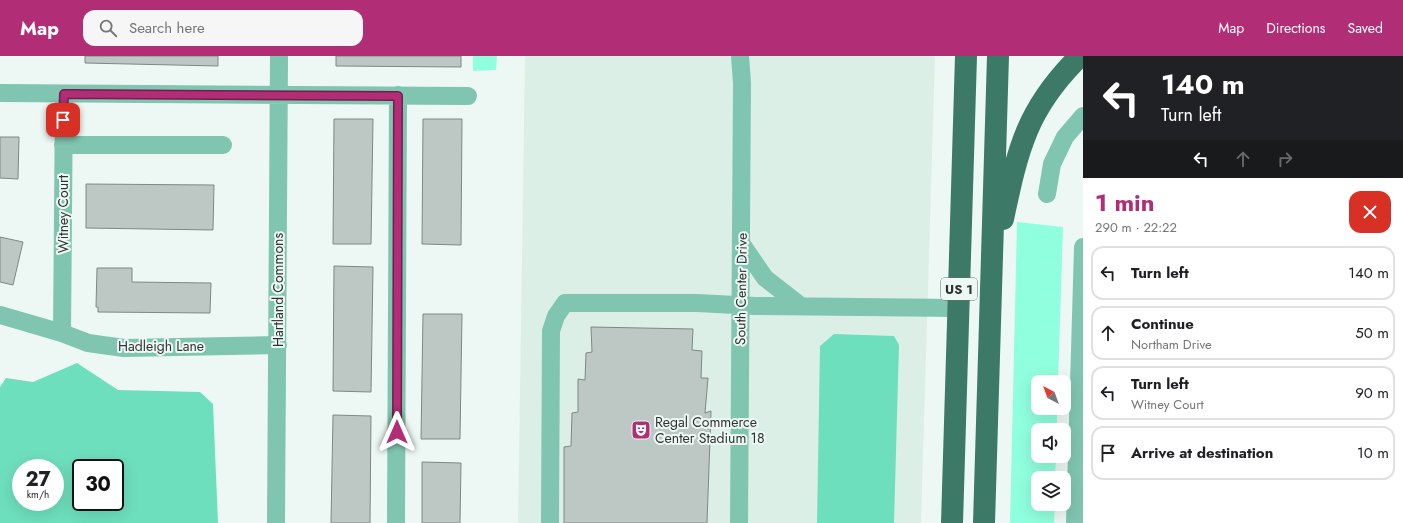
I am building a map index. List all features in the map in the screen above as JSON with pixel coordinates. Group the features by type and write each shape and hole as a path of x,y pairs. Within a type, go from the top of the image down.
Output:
{"highway":[{"name":"US 1","path":"952,523 966,56"},
{"name":"US 1","path":"984,523 998,56"},
{"path":"991,277 1011,181 1024,135 1046,95 1080,56"}],"street":[{"name":"Hartland Commons","path":"276,523 279,56"},
{"name":"South Center Drive","path":"739,523 742,83 740,56"},
{"path":"0,93 468,96"},
{"name":"Witney Court","path":"62,333 64,94"},
{"path":"396,523 398,96"},
{"path":"1047,194 1052,164 1065,136 1083,116"},
{"path":"63,145 223,145"},
{"path":"741,244 765,278 801,306"},
{"path":"1075,523 1083,247"},
{"path":"550,523 551,331 560,309 565,304 601,302 958,308"},
{"name":"Hadleigh Lane","path":"0,316 62,333 88,343 124,348 278,345"}],"shaded area":[{"path":"473,56 497,56 496,70 473,71"},
{"path":"525,56 935,56 921,523 518,523"},
{"path":"1017,222 1063,227 1058,375 1031,375 1031,415 1057,415 1057,423 1031,423 1031,463 1056,463 1055,471 1031,471 1031,511 1055,511 1054,523 1010,523"},
{"path":"834,334 894,336 899,345 894,523 817,523 820,346"},
{"path":"77,363 118,390 200,392 213,404 218,523 0,523 0,387 6,378 33,382"}],"building":[{"path":"85,56 218,56 218,66 85,63"},
{"path":"336,56 461,56 461,67 336,66"},
{"path":"334,119 373,119 371,244 333,244"},
{"path":"423,119 462,119 461,245 422,244"},
{"path":"0,137 19,137 18,179 0,178"},
{"path":"86,184 214,185 213,230 86,228"},
{"path":"0,237 23,242 13,285 0,282"},
{"path":"334,266 373,267 371,392 333,391"},
{"path":"97,268 132,268 132,282 211,283 210,313 98,312 98,307 96,307"},
{"path":"423,314 462,314 460,439 421,439"},
{"name":"Regal Commerce Center Stadium 18","path":"591,327 693,329 692,350 702,351 701,378 708,378 705,413 711,411 707,523 564,523 564,447 571,446 572,413 578,412 578,379 585,380 586,353 592,352"},
{"path":"333,415 371,416 370,523 331,523"},
{"path":"422,462 461,463 460,523 422,523"}],"place":[{"name":"Regal Commerce Center Stadium 18","path":"641,430"}],"route":[{"path":"63,120 64,94 398,96 397,432"}]}
